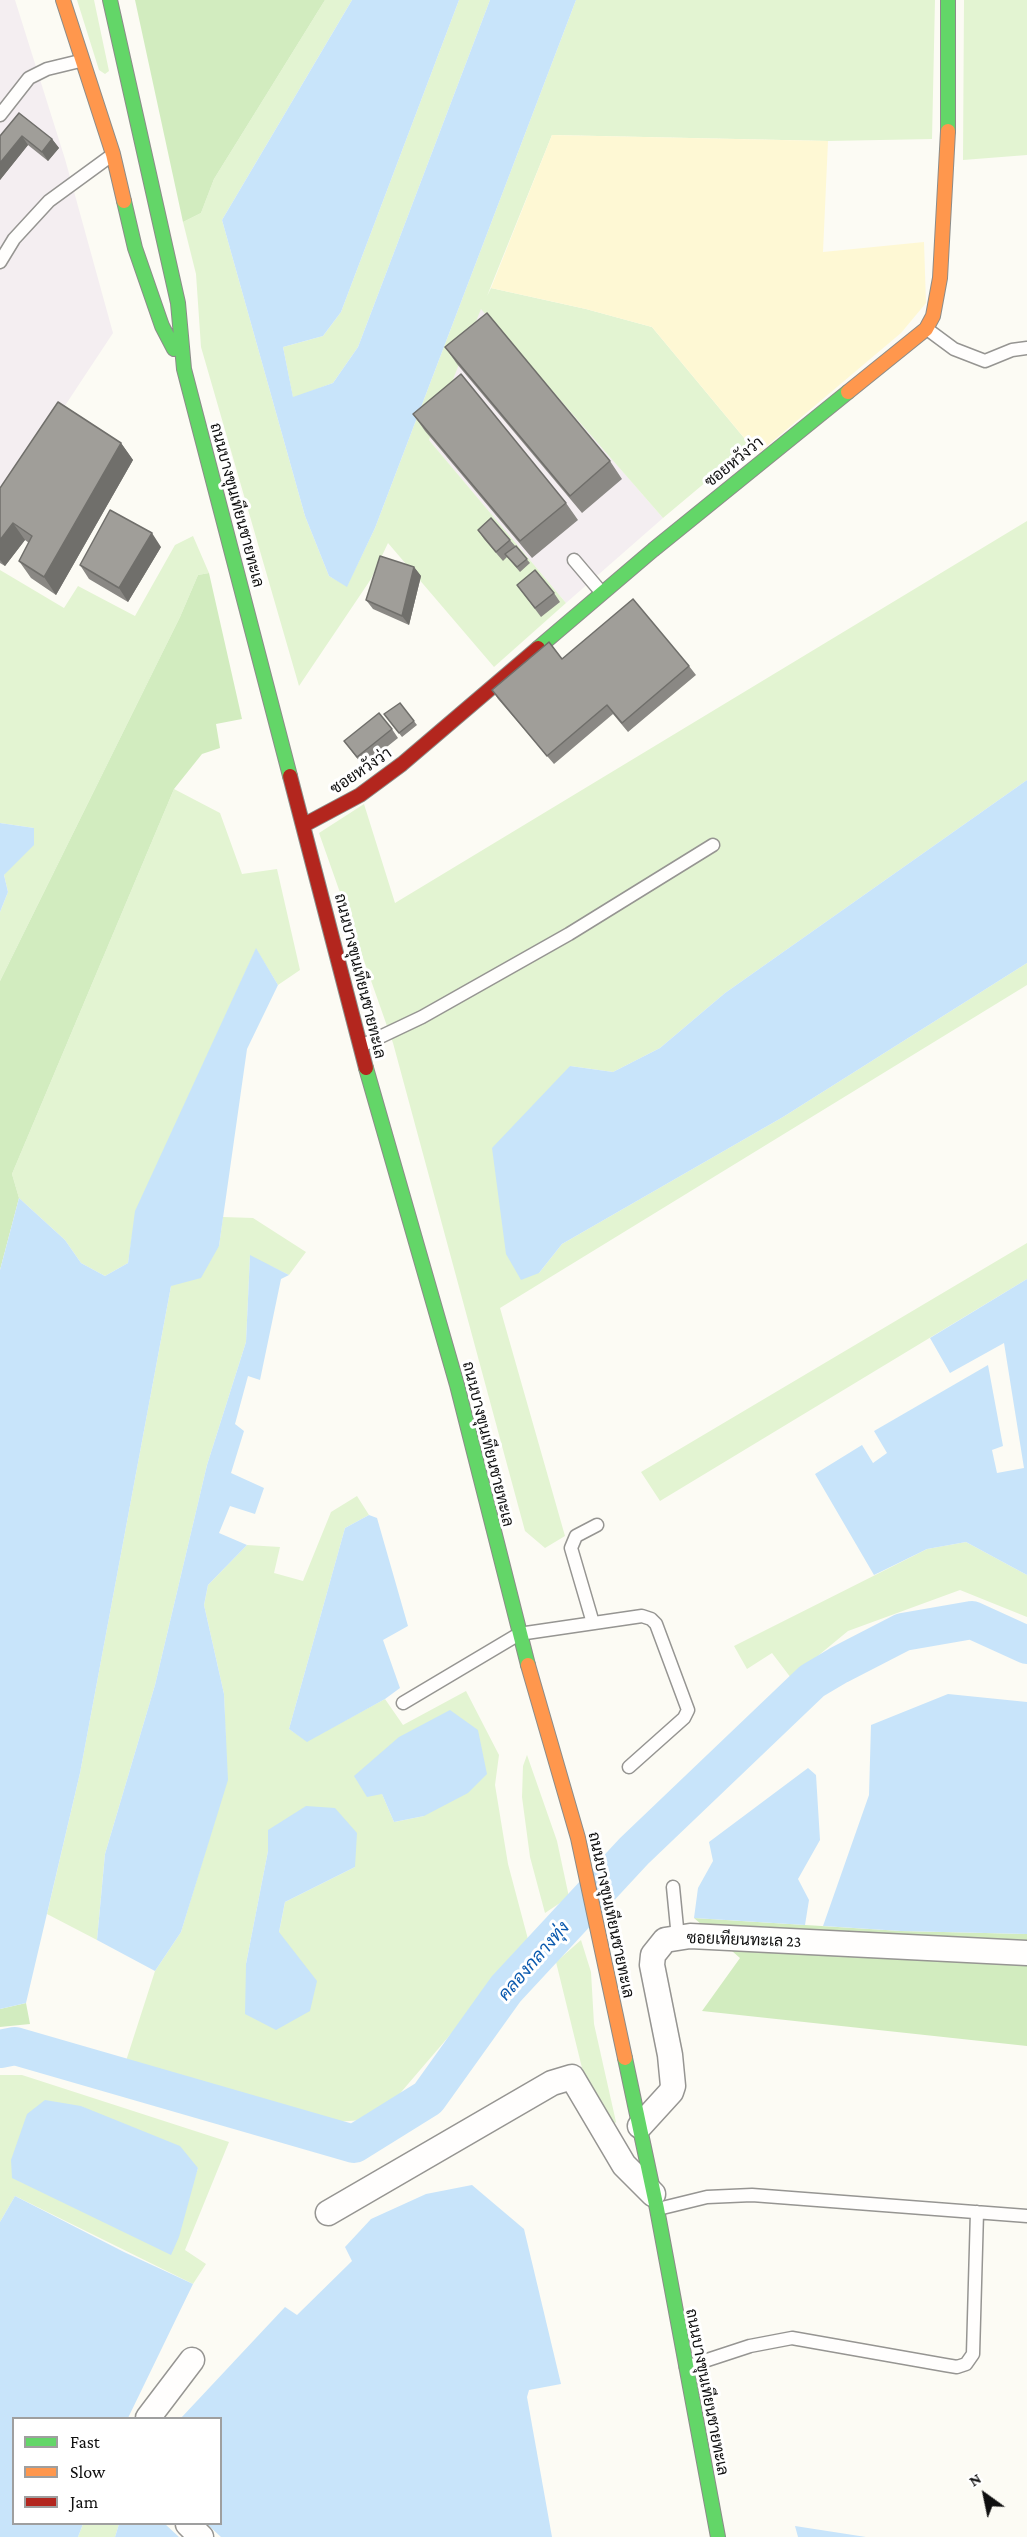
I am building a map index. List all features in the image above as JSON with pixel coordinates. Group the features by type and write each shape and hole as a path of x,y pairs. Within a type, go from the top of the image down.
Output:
{"main road":[{"name":"ถนนบางขุนเทียนชายทะเล","path":"63,0 113,154 135,248 162,326 184,369"},
{"name":"ถนนบางขุนเทียนชายทะเล","path":"110,0 178,303 184,369 360,1047 457,1385 534,1691 578,1838 640,2126 718,2537"},
{"path":"926,328 933,316 940,278 949,114 948,0"},
{"name":"ซอยหวังว่า","path":"304,825 360,795 402,764 603,593 926,328"}],"street":[{"name":"ซอยเทียนทะเล 23","path":"640,2126 671,2092 673,2086 670,2055 652,1965 657,1947 665,1940 690,1936 1027,1953"},
{"path":"328,2213 552,2083 572,2077 624,2165 655,2201"},
{"path":"149,2417 192,2360"},
{"path":"190,2525 201,2537"}],"lane":[{"path":"0,115 29,78 47,69 82,60"},
{"path":"0,262 14,239 49,201 113,154"},
{"path":"926,328 954,349 985,361 1012,350 1027,348"},
{"path":"574,560 603,593"},
{"path":"360,1047 422,1017 570,934 713,845"},
{"path":"593,1623 572,1548 576,1536 597,1525"},
{"path":"403,1703 519,1634 642,1616 651,1619 656,1624 688,1710 684,1718 629,1767"},
{"path":"674,1887 678,1938"},
{"path":"655,2201 752,2195 1027,2216"},
{"path":"685,2367 750,2346 792,2338 945,2366 957,2367 966,2364 973,2354 977,2212"}],"shaded area":[{"path":"0,0 15,0 65,159 113,333 0,504"},
{"path":"481,308 663,518 566,603 429,440"}],"green space":[{"path":"77,0 94,0 109,71 105,74 99,70"},
{"path":"135,0 325,0 214,179 201,213 183,222"},
{"path":"325,0 352,0 222,220 305,516 329,576 347,586 375,528 576,0 935,0 932,139 828,141 552,135 487,296 491,288 586,309 652,327 750,445 663,518 481,309 429,440 566,603 494,667 388,543 371,579 299,686 201,347 196,274 183,222 201,213 214,179"},
{"path":"459,0 490,0 358,347 333,383 293,398 283,347 323,336 341,312"},
{"path":"964,0 1027,0 1027,155 963,160"},
{"path":"1027,521 1027,780 725,993 660,1048 613,1072 570,1066 539,1273 562,1244 783,1117 1027,963 1027,985 500,1308 565,1536 545,1548 525,1531 393,1043 319,833 364,804 395,903"},
{"path":"193,536 209,573 198,575 180,617 0,981 0,912 8,892 4,875 34,828 0,823 0,570 64,608 78,586 135,616 175,545"},
{"path":"209,573 242,719 216,724 220,748 202,754 174,789 12,1174 19,1198 0,1270 0,981 180,617 198,575"},
{"path":"174,789 220,813 242,874 277,869 300,970 278,985 256,949 136,1211 128,1263 105,1276 81,1263 65,1240 19,1198 12,1174"},
{"path":"223,1217 253,1218 306,1252 289,1275 250,1256 246,1342 207,1465 155,1685 105,1854 97,1940 47,1914 80,1773 171,1286 219,1246"},
{"path":"1027,1243 1027,1279 660,1501 641,1472"},
{"path":"357,1496 369,1515 345,1528 289,1729 307,1741 385,1699 403,1725 466,1691 499,1755 495,1785 508,1864 529,1943 378,2119 334,2122 125,2064 155,1971 181,1932 227,1780 224,1694 204,1605 208,1585 247,1545 280,1547 274,1573 303,1581 331,1512","holes":["382,1794 424,1816 394,1822","268,1830 355,1867 285,1902 279,1932 246,1964 268,1851"]},
{"path":"966,1542 1027,1575 1027,1617 960,1590 848,1631 791,1678 772,1653 747,1669 734,1646 927,1549"},
{"path":"527,1755 557,1841 569,1897 545,1913 530,1857 522,1797 523,1766"},
{"path":"694,1918 901,1931 1027,1934 1027,2046 702,2011 740,1958"},
{"path":"581,1940 591,1972 594,2024 616,2122 612,2126 582,2068 556,1962"},
{"path":"26,2003 30,2024 0,2027 0,2009"},
{"path":"0,2075 22,2075 229,2142 185,2250 206,2264 193,2284 15,2196 0,2222","holes":["81,2106 198,2168 193,2182"]},
{"path":"83,2525 119,2525 115,2537 78,2537"}],"sand":[{"path":"552,135 828,141 823,252 924,242 926,303 901,333 760,452 750,445 652,327 586,309 491,288"}],"water":[{"path":"352,0 459,0 341,312 323,336 283,347 293,397 333,383 358,347 490,0 576,0 375,528 347,587 329,576 305,516 222,220"},
{"path":"1027,780 1027,963 783,1117 562,1244 539,1273 521,1280 506,1254 492,1148 570,1066 613,1072 660,1048 725,993"},
{"path":"0,823 34,828 34,845 4,875 8,892 0,912"},
{"path":"256,948 278,985 247,1049 219,1246 201,1278 171,1286 80,1773 26,2003 0,2009 0,1270 19,1198 65,1240 81,1263 105,1276 128,1263 135,1211"},
{"path":"250,1255 289,1275 281,1279 260,1380 248,1376 235,1424 244,1431 231,1473 264,1488 255,1514 230,1506 219,1533 247,1545 208,1585 204,1605 224,1694 228,1780 181,1932 155,1971 97,1940 105,1854 155,1685 207,1465 246,1342"},
{"path":"1027,1279 1027,1575 966,1542 927,1549 874,1575 815,1474 862,1445 873,1463 887,1453 874,1431 988,1365 1003,1446 992,1450 997,1473 1024,1468 1004,1343 950,1373 930,1338"},
{"path":"369,1515 377,1518 408,1626 383,1640 400,1688 385,1699 307,1742 289,1729 345,1528"},
{"path":"948,1694 1027,1702 1027,1934 901,1931 823,1926 869,1795 871,1725"},
{"path":"450,1710 478,1730 487,1774 468,1793 424,1816 394,1822 382,1794 367,1797 354,1776 399,1737"},
{"path":"808,1768 816,1775 820,1840 798,1879 809,1900 805,1925 694,1918 698,1888 713,1861 709,1842"},
{"path":"306,1806 335,1808 357,1833 355,1867 285,1902 279,1932 317,1981 310,2011 276,2030 245,2014 246,1964 268,1851 268,1830"},
{"path":"45,2100 81,2106 180,2146 198,2168 179,2237 171,2255 12,2178 11,2160 27,2114"},
{"path":"472,2185 524,2229 561,2384 529,2390 527,2397 552,2537 221,2537 208,2525 222,2525 222,2417 182,2417 285,2307 297,2315 352,2261 345,2247 371,2219 426,2194"},
{"path":"15,2196 124,2252 193,2284 128,2417 12,2417 12,2525 83,2525 78,2537 0,2537 0,2222"},
{"path":"119,2525 166,2525 179,2537 115,2537"},
{"path":"795,2526 866,2537 798,2537"}],"building":[{"path":"19,113 52,139 42,152 22,136 0,163 0,136"},
{"path":"487,313 610,461 570,496 445,347"},
{"path":"461,374 566,503 520,541 413,414"},
{"path":"58,402 121,443 44,577 19,561 32,536 13,523 0,540 0,488"},
{"path":"110,510 152,533 119,588 80,565"},
{"path":"491,518 510,540 496,552 478,530"},
{"path":"516,546 527,559 517,567 505,554"},
{"path":"380,556 414,567 402,616 366,600"},
{"path":"535,570 554,593 535,608 517,585"},
{"path":"633,599 689,666 622,723 607,705 547,756 492,690 549,642 562,659"},
{"path":"400,703 414,721 399,733 384,714"},
{"path":"379,713 392,729 357,757 344,741"}],"waterway":[{"name":"คลองกลางทุ่ง","path":"0,2049 15,2046 354,2144 428,2098 506,1989 634,1851 812,1681 903,1632 972,1620 1027,1645"}],"traffic: fast":[{"path":"110,0 178,303 184,369 290,776"},
{"path":"948,0 948,131"},
{"path":"124,201 135,248 162,326 174,349"},
{"path":"538,648 653,550 848,392"},
{"path":"366,1068 457,1385 528,1665"},
{"path":"625,2058 657,2209 718,2537"}],"traffic: slow":[{"path":"63,0 113,154 124,201"},
{"path":"848,392 926,329 933,316 940,278 948,131"},
{"path":"528,1665 578,1838 625,2058"}],"traffic: jam":[{"path":"304,825 360,795 402,764 538,648"},
{"path":"290,776 366,1068"}]}
